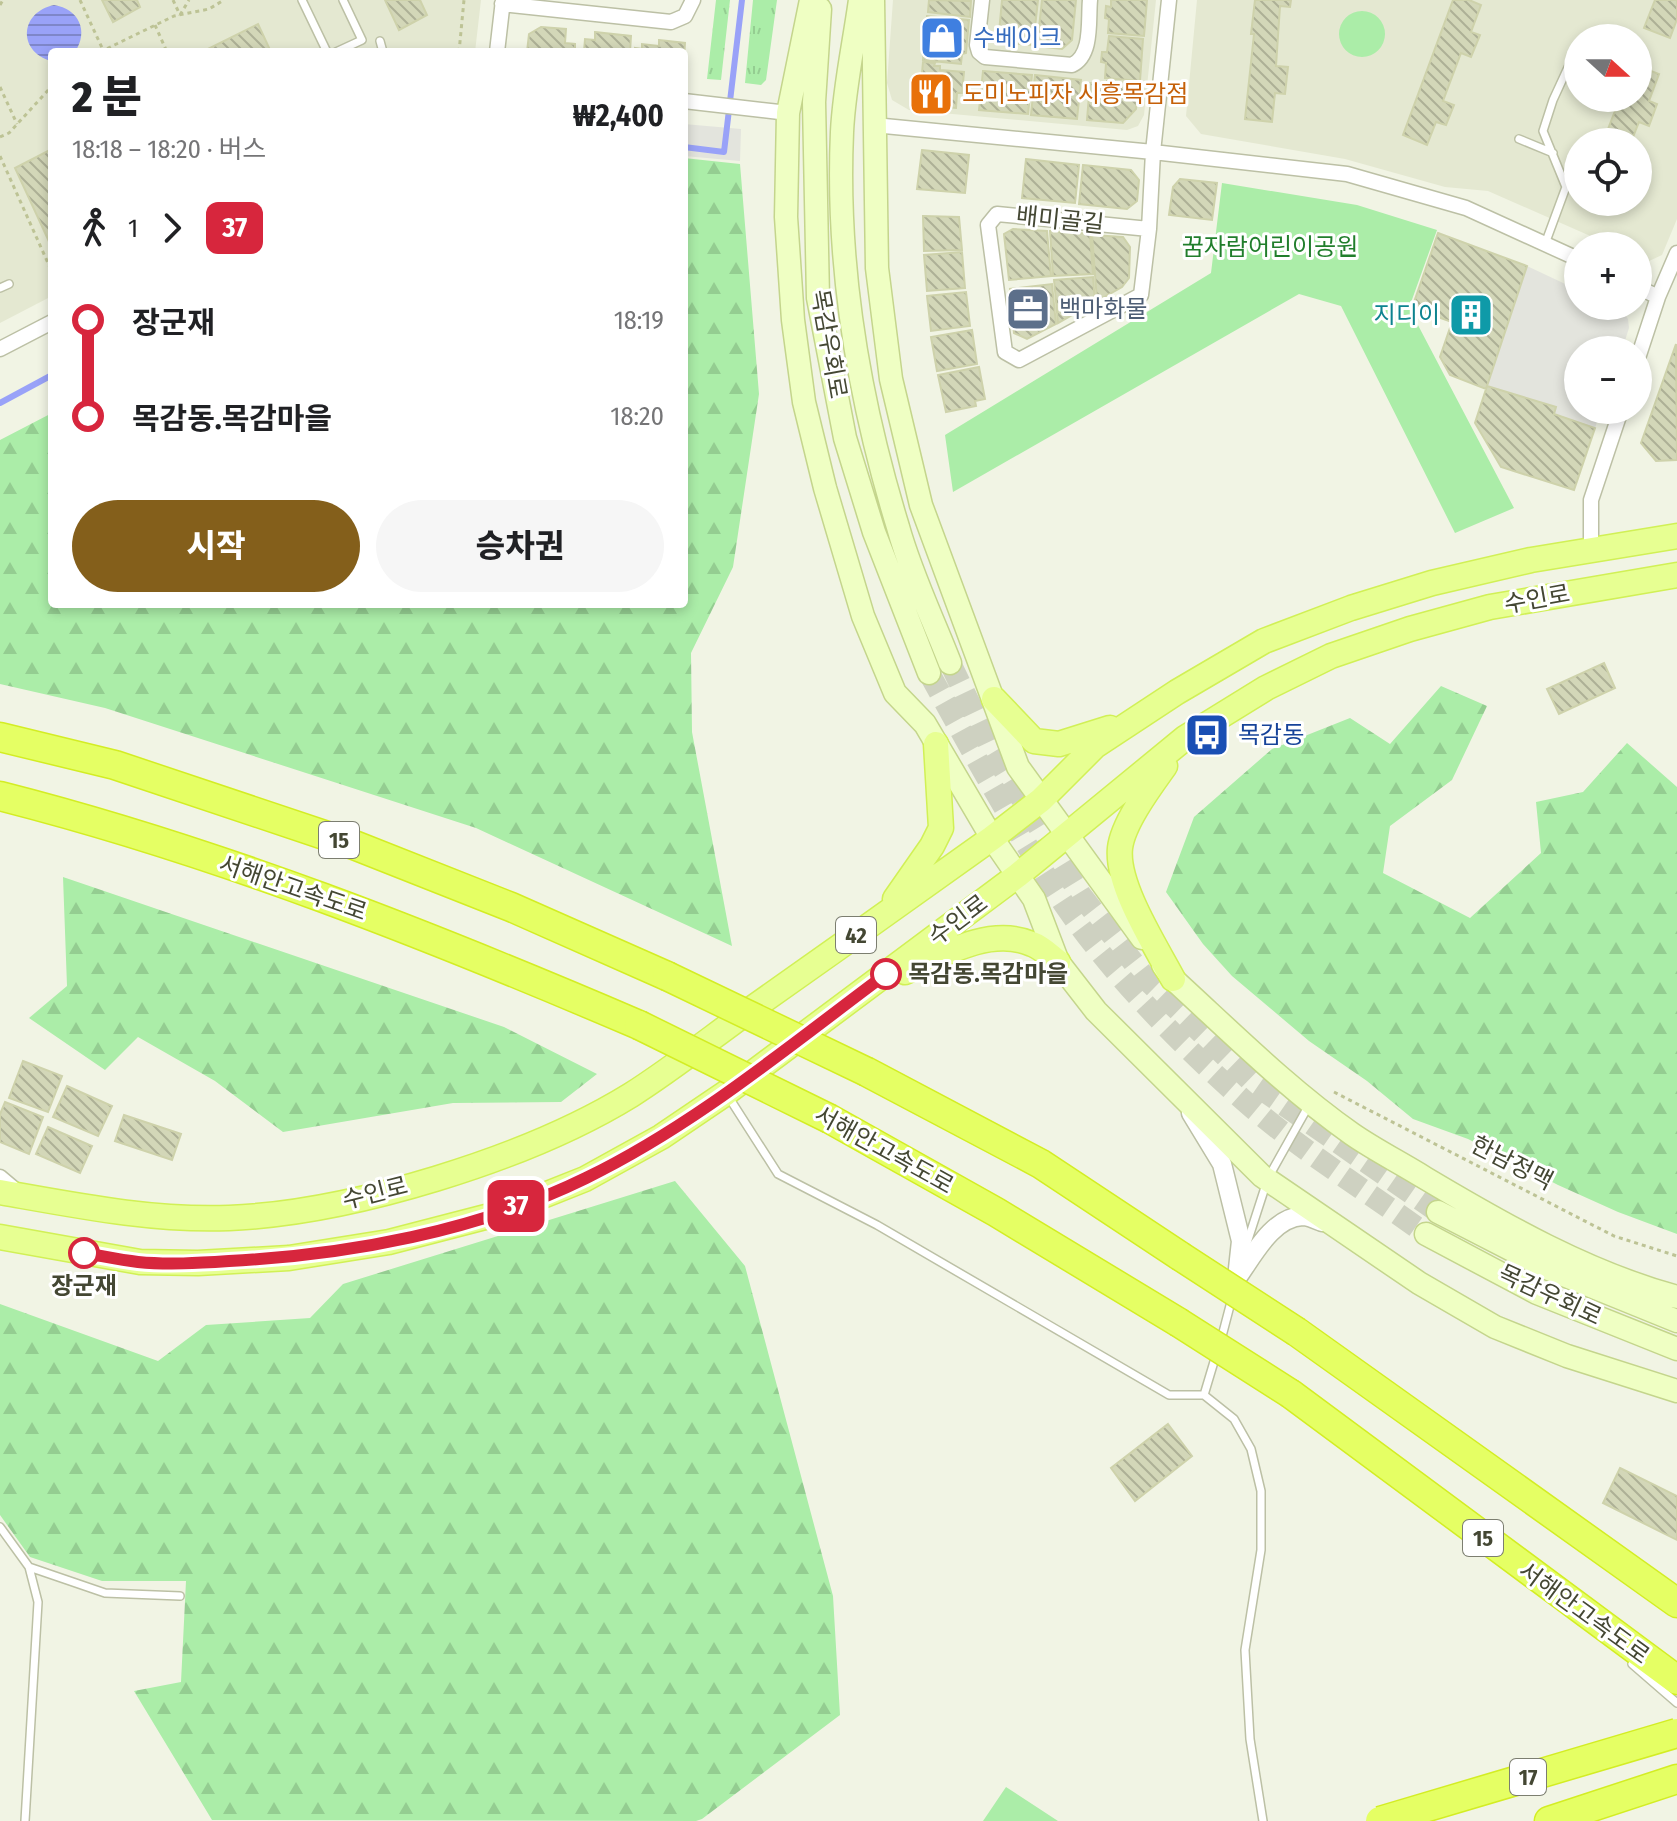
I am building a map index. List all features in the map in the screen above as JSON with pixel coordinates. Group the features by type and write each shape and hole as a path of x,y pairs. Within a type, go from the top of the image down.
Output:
{"highway":[{"name":"15","path":"0,737 115,765 354,845 511,907 667,976 867,1072 1041,1164 1297,1332 1677,1603"},
{"name":"서해안고속도로","path":"0,796 82,817 321,896 480,957 639,1025 830,1119 996,1212 1291,1394 1677,1680"},
{"name":"17","path":"1380,1821 1677,1733"},
{"name":"17","path":"1549,1821 1677,1779"}],"main road":[{"path":"811,0 788,113 786,217 793,320 807,416 825,488 863,616 895,693 925,724 992,838 1034,899 1058,962 1096,1011 1250,1167 1419,1283 1495,1327 1567,1356 1677,1391"},
{"name":"목감우회로","path":"821,0 814,102 818,298 845,438 874,532 929,673"},
{"name":"목감우회로","path":"860,0 842,128 840,184 849,309 860,381 898,529 950,663"},
{"path":"873,0 877,268 891,379 921,505 1018,767 1173,979 1311,1102 1353,1134 1466,1203 1603,1271 1677,1297"},
{"name":"수인로","path":"11,1194 77,1206 179,1217 227,1218 289,1213 376,1195 469,1167 557,1133 631,1095 992,838 1041,800 1095,746 1177,692 1264,641 1351,608 1432,583 1531,560 1677,536"},
{"name":"수인로","path":"0,1237 140,1262 289,1258 389,1242 497,1214 585,1179 661,1137 726,1093 1018,875 1185,738 1266,688 1331,656 1410,629 1490,607 1677,575"},
{"path":"994,699 1034,741 1059,744 1135,720"},
{"path":"1173,979 1121,876 1120,845 1140,801 1185,738"},
{"path":"884,915 941,828 936,744"},
{"path":"863,991 968,944 1002,938 1031,943 1058,962"},
{"name":"목감우회로","path":"1438,1212 1549,1269 1677,1321"},
{"name":"목감우회로","path":"1426,1234 1537,1293 1677,1349"}],"street":[{"path":"497,48 502,2 582,6 671,22 685,16 693,0"},
{"path":"982,0 977,45 985,57 1072,65 1080,61 1085,53 1090,0"},
{"name":"배미골길","path":"1149,229 997,214 988,225 1005,352 1019,360 1141,295 1149,229 1153,152 1169,0"},
{"path":"688,101 788,113"},
{"path":"874,125 1347,174 1466,208 1564,253"},
{"path":"1645,336 1677,253"},
{"path":"1652,294 1658,297"},
{"path":"0,349 48,324"},
{"path":"1591,550 1591,500 1616,424"},
{"path":"1183,1100 1222,1164 1241,1241 1237,1278"},
{"path":"0,1177 11,1194"},
{"path":"1237,1278 1269,1234 1279,1226 1304,1216 1340,1228"}],"lane":[{"path":"302,0 325,48"},
{"path":"343,0 362,40 345,48"},
{"path":"380,41 382,48"},
{"path":"1545,244 1566,187 1543,131 1564,76"},
{"path":"1519,139 1553,153"},
{"path":"0,288 9,284"},
{"path":"726,1093 778,1174 877,1225 1169,1395 1204,1395 1234,1419 1251,1449 1261,1491 1261,1550 1245,1650 1250,1739 1263,1821"},
{"path":"1204,1395 1268,1178 1311,1102"},
{"path":"0,1527 29,1567 38,1602 25,1821"},
{"path":"29,1567 105,1593 180,1596"},
{"path":"1541,1582 1598,1633"},
{"path":"1620,1653 1677,1703"}],"path":[{"path":"0,5 3,0"},
{"path":"80,0 101,48"},
{"path":"173,0 180,15"},
{"path":"180,15 189,0"},
{"path":"108,48 155,25 180,15 209,9 224,0"},
{"path":"459,48 464,0"},
{"path":"155,25 165,48"},
{"path":"0,87 17,124"},
{"path":"0,137 9,133 48,90"},
{"path":"0,156 48,263"},
{"name":"한남정맥","path":"1334,1092 1614,1236 1677,1256"}],"shaded area":[{"path":"0,0 481,0 475,48 48,48 48,298 0,323"},
{"path":"893,0 1156,0 1144,115 1138,126 1127,130 909,110 892,100 887,83"},
{"path":"1197,0 1677,0 1677,219 1662,255 1652,260 1652,232 1581,232 1488,191 1445,187 1345,159 1201,134 1186,116"},
{"path":"688,124 741,129 740,161 688,156"},
{"path":"1527,266 1564,283 1564,320 1628,320 1626,336 1564,336 1564,417 1554,414 1556,407 1487,386"}],"green space":[{"path":"716,0 730,0 721,80 707,79"},
{"path":"753,0 777,0 766,80 761,85 745,83"},
{"path":"1362,11 1379,17 1385,34 1379,51 1362,57 1345,51 1339,34 1345,17"},
{"path":"688,158 740,164 759,394 733,567 691,653 692,732 732,946 476,828 105,708 0,684 0,440 48,415 48,608 688,608"},
{"name":"꿈자람어린이공원","path":"1222,183 1357,205 1437,230 1409,308 1514,508 1455,533 1341,306 1299,294 953,492 945,435 1211,273"},
{"path":"1441,686 1487,706 1452,780 1390,826 1383,873 1470,918 1541,853 1536,802 1583,792 1627,743 1677,787 1677,1234 1558,1185 1468,1139 1413,1119 1367,1081 1309,1041 1232,976 1203,944 1166,892 1194,817 1272,749 1350,718 1390,744"},
{"path":"63,877 504,1027 597,1074 561,1102 453,1103 283,1132 215,1081 138,1037 105,1070 29,1018 67,986"},
{"path":"675,1181 745,1266 833,1596 840,1715 696,1821 212,1820 134,1691 181,1682 186,1581 102,1581 30,1557 0,1515 0,1304 158,1361 206,1325 310,1318 343,1284"},
{"path":"1006,1787 1058,1821 983,1821"}],"water":[{"path":"54,5 63,7 75,16 81,29 77,48 48,48 48,60 32,49 28,41 29,23 43,9"}],"building":[{"path":"102,0 137,0 140,7 113,22"},
{"path":"385,0 420,0 427,15 399,30"},
{"path":"929,0 971,1 970,17 928,12"},
{"path":"1002,0 1038,0 1033,45 1007,43 999,33"},
{"path":"1042,0 1076,0 1072,40 1062,49 1037,46"},
{"path":"1111,0 1147,0 1144,36 1108,33 1106,6 1111,7"},
{"path":"1255,0 1291,0 1290,7 1280,6 1276,66 1288,67 1285,94 1275,93 1272,122 1245,119"},
{"path":"1453,0 1469,0 1481,5 1471,32 1480,35 1471,57 1461,53 1443,101 1454,105 1446,125 1436,122 1427,145 1403,135"},
{"path":"1655,0 1677,0 1677,19 1670,38 1652,31 1652,24 1646,24"},
{"path":"927,16 969,20 966,53 962,54 961,64 923,60"},
{"path":"258,24 269,48 210,48"},
{"path":"541,27 566,29 565,43 575,44 575,48 527,48 529,34"},
{"path":"595,32 631,36 630,48 584,48 585,39 595,40"},
{"path":"1109,36 1143,39 1140,81 1105,78 1106,63 1101,62 1102,52 1107,52"},
{"path":"659,40 685,43 685,48 642,48 642,44 659,46"},
{"path":"923,62 935,63 934,66 940,66 940,70 964,72 962,93 957,93 956,108 919,105"},
{"path":"983,71 1032,75 1028,114 979,110"},
{"path":"1652,71 1659,74 1652,93"},
{"path":"1035,75 1081,80 1077,119 1031,115"},
{"path":"1107,81 1139,84 1136,109 1123,123 1087,120 1090,83 1107,84"},
{"path":"1652,102 1657,104 1649,126 1639,122 1637,128 1608,128 1615,112 1652,112"},
{"path":"922,150 969,155 965,193 917,189"},
{"path":"48,151 48,239 15,168"},
{"path":"1026,159 1079,165 1075,203 1022,198"},
{"path":"1083,165 1131,170 1139,180 1137,201 1127,209 1079,204"},
{"path":"1180,179 1217,183 1212,220 1169,215 1173,187"},
{"path":"923,216 959,217 962,250 924,251"},
{"path":"1013,229 1047,231 1051,276 1009,280 1004,234"},
{"path":"1050,231 1090,234 1093,274 1053,276"},
{"name":"지디이","path":"1438,233 1527,266 1486,389 1450,375 1440,357 1452,322 1412,308"},
{"path":"1092,235 1123,237 1130,247 1129,278 1122,287 1097,301"},
{"path":"962,252 965,288 927,291 924,255"},
{"path":"1093,277 1095,302 1058,323 1054,280"},
{"path":"1052,284 1056,324 1027,339 1014,333 1010,289"},
{"path":"966,292 970,326 931,331 927,296"},
{"path":"972,330 977,364 937,371 931,337"},
{"path":"1676,344 1677,460 1656,461 1641,443 1648,424 1652,424 1652,412"},
{"path":"979,367 985,399 975,401 976,406 946,412 938,375"},
{"path":"1487,386 1556,407 1554,414 1564,417 1564,424 1583,424 1595,428 1574,490 1501,467 1475,423"},
{"path":"1604,663 1615,688 1559,714 1547,689"},
{"path":"23,1061 62,1076 48,1112 9,1098"},
{"path":"67,1086 112,1106 98,1136 53,1117"},
{"path":"5,1102 43,1117 29,1154 0,1142 0,1114"},
{"path":"124,1115 181,1134 172,1160 115,1141"},
{"path":"48,1127 92,1146 80,1173 36,1154"},
{"path":"1168,1424 1192,1456 1135,1501 1111,1468"},
{"path":"1620,1468 1677,1496 1677,1540 1603,1503"}],"waterway":[{"path":"688,148 724,152 742,0"},
{"path":"0,403 48,377"}],"tunnel":[{"path":"950,663 993,752 1080,894 1148,981 1254,1084 1438,1212"},
{"path":"929,673 994,790 1064,904 1146,1006 1192,1053 1262,1116 1426,1234"}],"bus line":[{"name":"37","path":"84,1253 140,1262 198,1263 289,1258 389,1242 497,1214 585,1179 661,1137 726,1093 886,974"}],"place":[{"name":"수베이크","path":"942,38"},
{"name":"도미노피자 시흥목감점","path":"931,94"},
{"name":"백마화물","path":"1028,309"},
{"name":"지디이","path":"1471,315"},
{"name":"목감동","path":"1207,735"},
{"name":"목감동.목감마을","path":"886,974"},
{"name":"장군재","path":"84,1253"}]}
